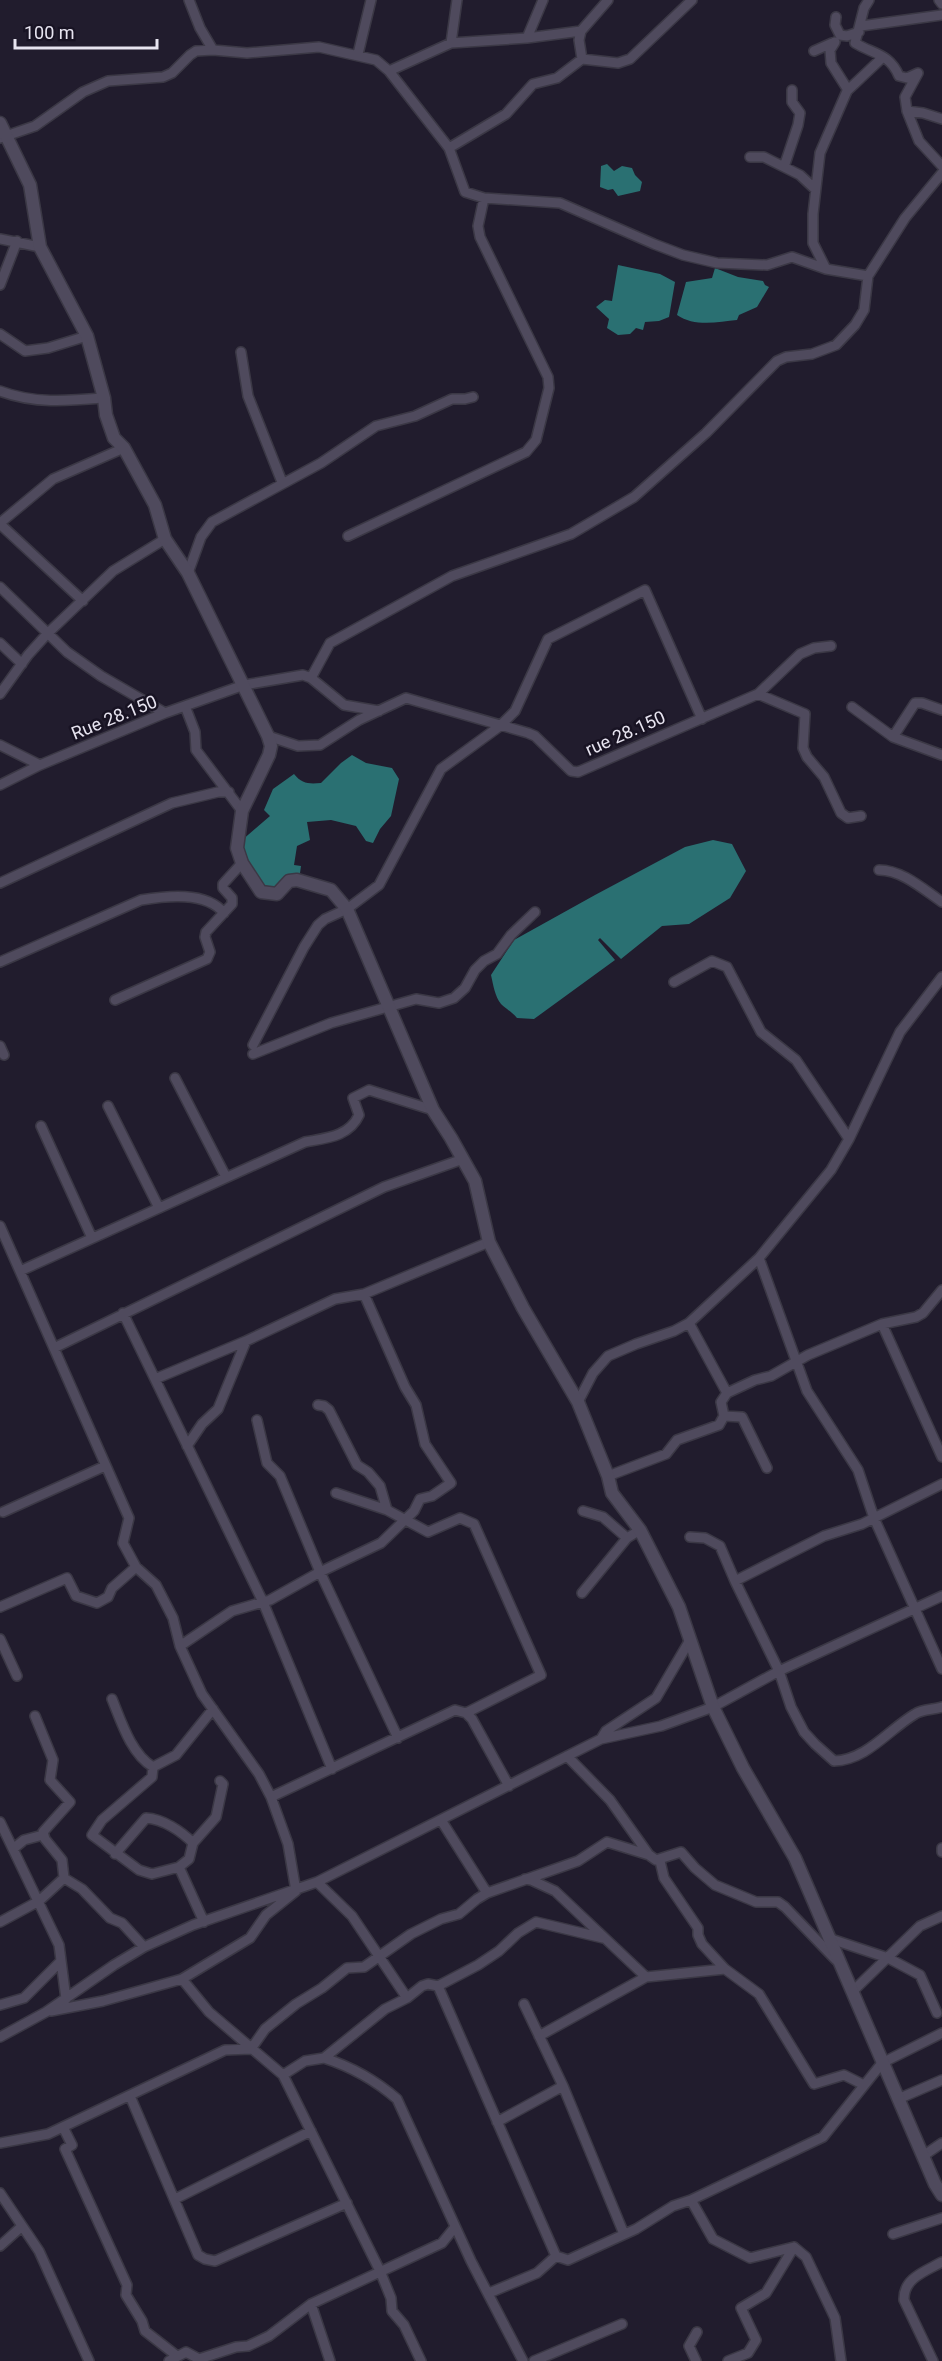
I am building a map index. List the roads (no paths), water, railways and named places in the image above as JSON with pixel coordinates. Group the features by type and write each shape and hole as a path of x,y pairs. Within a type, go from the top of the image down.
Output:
{"street":[{"path":"189,0 200,28 213,50"},
{"path":"358,54 371,0"},
{"path":"451,43 457,0"},
{"path":"527,38 543,0"},
{"path":"582,58 579,40 581,31 608,0"},
{"path":"449,148 506,114 533,84 557,78 582,58 618,63 630,59 692,0"},
{"path":"869,0 864,8 855,43 875,51 895,67 899,76 907,78 918,73 905,97 907,111 919,141 942,166"},
{"path":"939,0 942,4"},
{"path":"814,51 860,29 942,15"},
{"path":"836,18 837,39 830,50 831,63 848,90"},
{"path":"389,71 451,43 527,38 581,31"},
{"path":"4,137 35,126 83,92 108,81 164,76 172,73 190,54 196,51 247,53 319,47 358,54 376,60 389,71 449,148 465,192 484,198 560,203 654,244 683,255 717,263 767,266 792,256 826,269 868,276"},
{"path":"826,269 813,243 813,214 820,153 848,90 883,57"},
{"path":"784,167 800,113 792,102 792,90"},
{"path":"907,111 942,119"},
{"path":"0,123 4,137 30,185 40,247 87,336 104,398 106,415 114,438 124,448 155,505 165,539 188,573 268,736 271,746 269,755 242,812 237,848 242,863 261,892 276,894 289,881 297,880 331,890 347,909 433,1110 475,1181 489,1242 523,1308 578,1402 608,1476 612,1493 640,1530 679,1607 713,1707 743,1768 795,1858 837,1960 942,2195"},
{"path":"750,157 764,157 800,175 815,189"},
{"path":"311,678 330,644 452,576 572,534 634,497 705,433 777,361 786,357 812,354 836,345 855,325 864,310 868,276 905,218 942,173"},
{"path":"348,536 526,452 536,440 549,388 548,377 480,237 478,226 484,198"},
{"path":"0,239 40,247"},
{"path":"0,285 17,241"},
{"path":"0,334 25,351 37,350 87,336"},
{"path":"241,352 248,396 282,482"},
{"path":"0,391 16,397 60,402 104,398"},
{"path":"188,573 201,537 212,522 282,482 321,463 376,426 405,420 452,399 473,397"},
{"path":"83,601 0,523 53,478 124,448"},
{"path":"0,694 47,634 113,570 165,539"},
{"path":"0,587 67,652 101,676 165,713"},
{"path":"535,912 511,935 497,954 484,961 475,970 465,988 454,998 439,1003 416,999 331,1023 254,1050 304,947 318,925 325,919 347,909 379,885 441,769 500,726 515,711 548,639 645,590 702,719"},
{"path":"0,643 22,664"},
{"name":"rue 28.150","path":"268,736 298,746 320,745 359,720 406,698 535,736 571,771 578,772 758,694 800,654 814,648 831,646"},
{"path":"244,685 303,675 311,678 344,705 379,711"},
{"name":"Rue 28.150","path":"0,785 40,765 165,713 244,685"},
{"path":"758,694 804,714 803,748 807,757 824,777 844,816 848,818 861,816"},
{"path":"893,738 915,703 942,710"},
{"path":"185,706 195,732 196,750 242,812"},
{"path":"852,707 893,738 942,755"},
{"path":"0,745 40,765"},
{"path":"0,777 11,780"},
{"path":"0,883 172,803 218,792 229,792"},
{"path":"115,1000 207,959 210,952 205,937 206,932 232,904 232,898 223,888 223,884 242,863"},
{"path":"879,870 899,873 942,902"},
{"path":"0,962 141,900 164,896 208,900 216,903 224,913"},
{"path":"674,982 712,961 727,967 761,1032 796,1060 849,1139"},
{"path":"578,1402 593,1373 608,1356 689,1323 759,1258 820,1184 849,1139 900,1032 942,977"},
{"path":"175,1078 226,1177"},
{"path":"20,1271 305,1142 340,1135 349,1130 359,1115 353,1098 369,1090 433,1110"},
{"path":"108,1106 159,1208"},
{"path":"41,1126 92,1238"},
{"path":"54,1348 384,1187 464,1159"},
{"path":"0,1226 129,1518 123,1543 136,1567 156,1585 173,1618 180,1646 202,1694 259,1774 272,1797 288,1844 296,1891"},
{"path":"155,1378 246,1341 335,1299 364,1294 489,1242"},
{"path":"759,1258 807,1391 858,1470 874,1518 942,1669"},
{"path":"608,1476 666,1454 677,1440 719,1425 724,1416 721,1402 727,1393 755,1380 771,1376 808,1355 882,1324 916,1317 942,1290"},
{"path":"180,1646 231,1611 262,1602 381,1543 414,1511 420,1498 432,1496 451,1483 424,1444 416,1405 405,1387 364,1294"},
{"path":"123,1313 262,1602 332,1769"},
{"path":"689,1323 727,1393"},
{"path":"882,1324 942,1457"},
{"path":"187,1446 202,1424 218,1409 246,1341"},
{"path":"318,1406 324,1406 329,1410 357,1465 368,1472 380,1486 387,1510"},
{"path":"724,1416 742,1417 767,1468"},
{"path":"257,1420 267,1463 280,1476 320,1572 398,1738"},
{"path":"3,1512 105,1466"},
{"path":"735,1581 824,1536 874,1518 942,1484"},
{"path":"336,1493 387,1510 428,1532 459,1518 474,1524 542,1674 466,1713"},
{"path":"583,1511 603,1517 627,1538"},
{"path":"582,1593 627,1538 640,1530"},
{"path":"690,1537 705,1538 720,1546 779,1671 791,1707 804,1732 834,1761 852,1758 862,1753 917,1713 942,1707"},
{"path":"0,1607 68,1578 76,1596 97,1603 108,1597 112,1588 136,1567"},
{"path":"0,2037 46,2012 144,1947 204,1922 317,1882 602,1739 661,1726 713,1707 779,1671 942,1596"},
{"path":"0,1639 17,1676"},
{"path":"602,1739 606,1731 656,1698 690,1640"},
{"path":"112,1699 130,1740 147,1763 153,1767"},
{"path":"153,1767 176,1755 213,1708"},
{"path":"272,1797 455,1710 466,1713 472,1719 509,1786"},
{"path":"35,1716 53,1760 50,1780 70,1802 43,1835"},
{"path":"567,1756 610,1800 650,1855"},
{"path":"153,1767 152,1777 102,1820 92,1835 139,1870 152,1874 179,1868 189,1859 193,1843 216,1817 223,1785 220,1781"},
{"path":"115,1854 146,1818 154,1818 182,1832 193,1843"},
{"path":"441,1820 487,1893"},
{"path":"0,1822 59,1945 66,1999"},
{"path":"13,1849 24,1840 43,1835"},
{"path":"0,1922 39,1901 63,1878 62,1860 43,1835"},
{"path":"251,2049 265,2029 347,1968 364,1967 411,1934 441,1919 459,1914 487,1893 578,1861 607,1842 650,1855 660,1861 664,1878 698,1928 702,1944 725,1970 759,1994 814,2084 844,2075 864,2085"},
{"path":"660,1861 681,1852 715,1885 756,1902 778,1902 837,1960"},
{"path":"179,1868 204,1922"},
{"path":"63,1878 82,1889 110,1918 122,1923 144,1947"},
{"path":"522,1879 531,1880 555,1891 646,1977"},
{"path":"317,1882 352,1916 407,1998"},
{"path":"46,2012 103,2001 182,1979 250,1938 266,1915 296,1891"},
{"path":"852,1992 920,1926 942,1916"},
{"path":"324,2058 385,2009 407,1998 422,1986 428,1984 438,1986 478,1965 499,1951 518,1933 536,1922 603,1938"},
{"path":"828,1938 888,1958 920,1975 940,2012 942,2024"},
{"path":"0,2005 24,1998 61,1961"},
{"path":"539,2036 646,1977 725,1970"},
{"path":"182,1979 208,2012 283,2074 381,2271 392,2311 404,2325 421,2361"},
{"path":"438,1986 556,2256 568,2260 624,2234 674,2206 823,2137 882,2063 942,2033"},
{"path":"524,2004 563,2086 624,2234"},
{"path":"0,2143 48,2134 225,2050 251,2049"},
{"path":"283,2074 305,2061 324,2058 351,2067 378,2082 397,2099 455,2227 523,2361"},
{"path":"898,2099 942,2080"},
{"path":"497,2122 563,2086"},
{"path":"130,2096 198,2255 205,2259 215,2261 347,2203"},
{"path":"63,2127 72,2145 65,2149 127,2284 126,2295 146,2331 173,2358 186,2352 199,2359 236,2347 248,2346 269,2336 311,2304 442,2242 455,2227"},
{"path":"175,2199 311,2131"},
{"path":"923,2156 942,2143"},
{"path":"0,2193 39,2251 89,2361"},
{"path":"691,2200 713,2239 750,2258 794,2247"},
{"path":"893,2234 942,2218"},
{"path":"0,2246 21,2227"},
{"path":"728,2361 748,2353 756,2340 741,2308 766,2293 794,2247"},
{"path":"794,2247 806,2257 835,2318 841,2361"},
{"path":"489,2293 543,2270 556,2256"},
{"path":"933,2361 904,2300 904,2294 910,2281 942,2262"},
{"path":"311,2304 331,2360"},
{"path":"534,2361 622,2324"},
{"path":"696,2332 689,2346 696,2361"}]}
